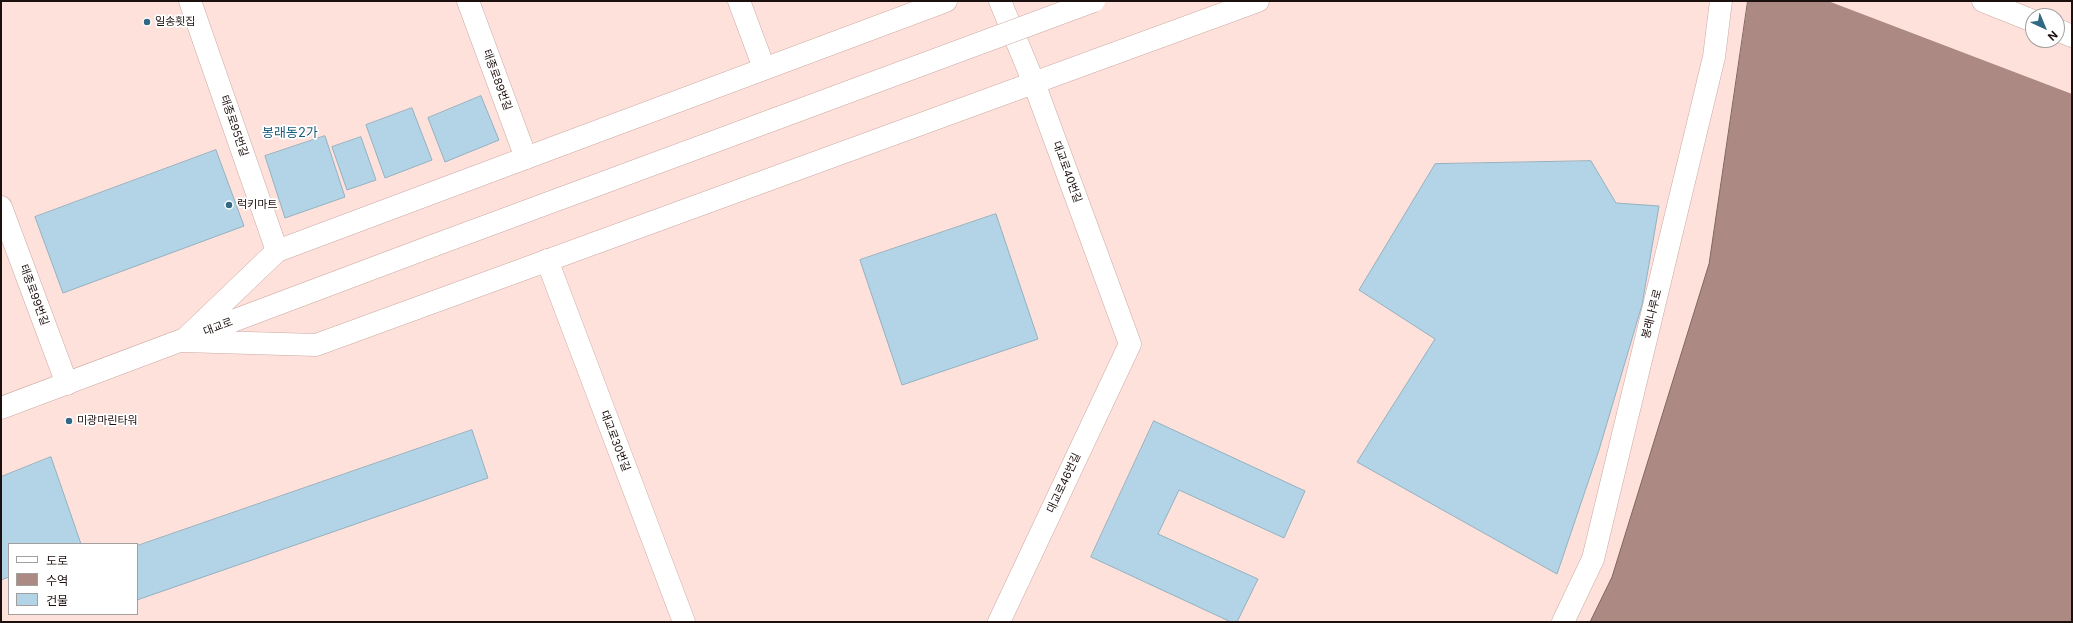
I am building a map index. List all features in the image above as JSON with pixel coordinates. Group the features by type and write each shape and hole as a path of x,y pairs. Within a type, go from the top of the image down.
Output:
{"main road":[{"name":"태종로95번길","path":"190,1 277,251"},
{"name":"태종로89번길","path":"468,1 526,158"},
{"path":"739,1 764,68"},
{"path":"183,341 277,251 946,1"},
{"name":"대교로40번길","path":"1000,1 1034,84 1130,344"},
{"name":"대교로","path":"1,408 183,341 435,245 1094,1"},
{"path":"183,341 316,345 1258,1"},
{"name":"봉래나루로","path":"1563,622 1592,559 1714,58 1721,1"},
{"path":"1983,1 2025,18"},
{"name":"태종로99번길","path":"1,206 67,384"},
{"name":"대교로30번길","path":"547,260 684,622"},
{"name":"대교로46번길","path":"999,622 1130,344"}],"water":[{"path":"1748,1 2072,1 2072,622 1590,622 1612,577 1709,264"}],"pier":[{"path":"1828,1 2072,1 2072,94"}],"building":[{"path":"481,96 499,140 445,162 428,118"},
{"path":"412,108 432,160 385,178 366,125"},
{"path":"325,136 345,197 285,218 265,156"},
{"path":"361,137 376,180 347,190 332,147"},
{"path":"216,150 244,226 63,293 35,217"},
{"path":"1591,161 1616,203 1659,206 1642,305 1599,450 1557,574 1357,462 1435,339 1359,290 1435,164"},
{"path":"996,214 1038,339 902,385 860,260"},
{"path":"1154,421 1305,491 1284,538 1179,490 1158,534 1258,579 1237,622 1231,622 1091,557"},
{"path":"472,430 488,478 138,600 138,546"},
{"path":"51,457 81,543 8,543 8,577 1,580 1,477"}],"place":[{"name":"일송횟집","path":"147,22"},
{"name":"럭키마트","path":"229,205"},
{"name":"미광마린타워","path":"69,421"}],"district":[{"name":"봉래동2가","path":"290,133"}]}
